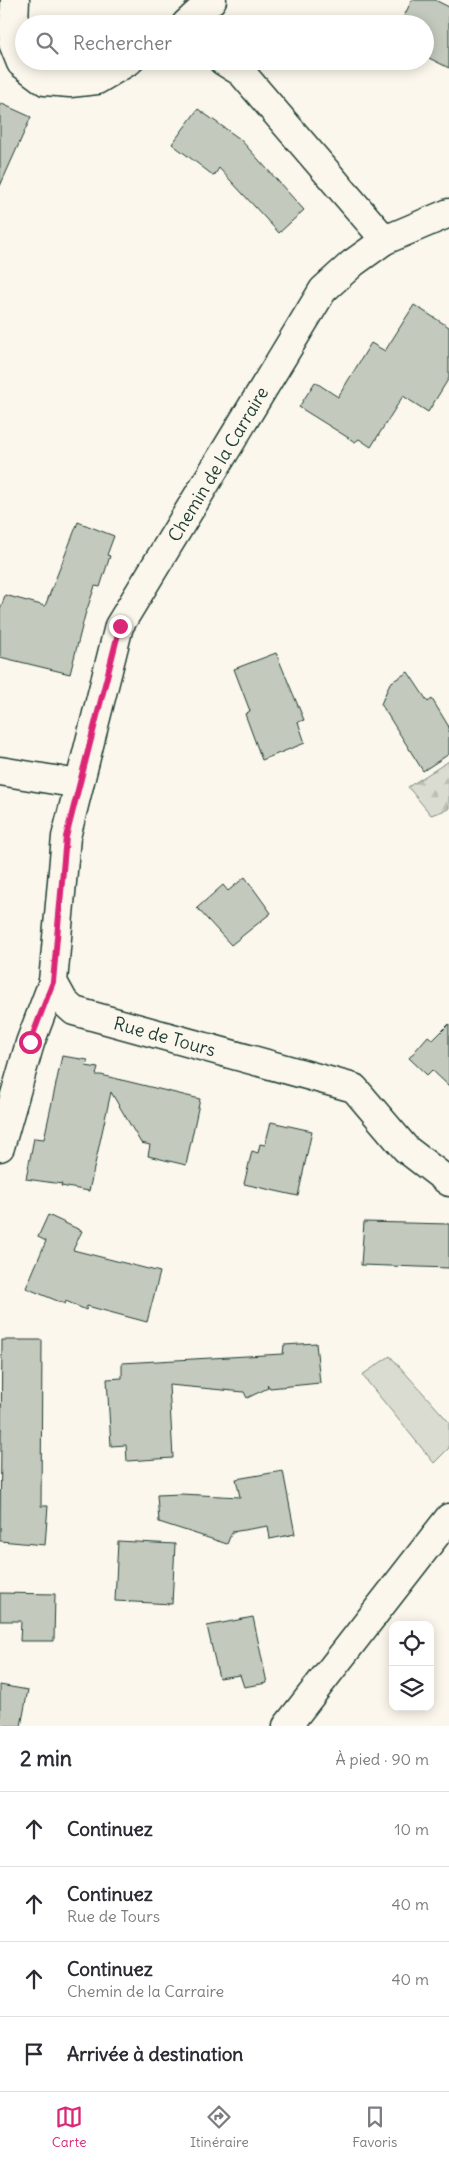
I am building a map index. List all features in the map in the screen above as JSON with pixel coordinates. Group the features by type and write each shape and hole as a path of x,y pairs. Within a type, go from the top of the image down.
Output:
{"street":[{"path":"15,50 12,43 16,0"},
{"path":"196,15 212,0"},
{"path":"30,70 45,81 70,84 97,80 114,70"},
{"path":"238,70 385,240"},
{"name":"Chemin de la Carraire","path":"79,784 120,626 322,290 352,262 385,240 449,213"},
{"path":"0,771 79,784 66,837 53,982 30,1042 0,1147"},
{"name":"Rue de Tours","path":"53,982 64,1002 74,1011 354,1088 406,1149 449,1182"},
{"path":"287,1726 449,1518"}],"green space":[{"path":"449,761 449,809 431,815 408,787"},
{"path":"390,1356 449,1422 449,1448 434,1463 362,1375"}],"building":[{"path":"412,0 435,0 449,7 449,68 434,60 434,15 404,15"},
{"path":"0,103 31,117 0,186"},
{"path":"198,109 240,139 304,210 279,233 219,168 214,176 172,144"},
{"path":"414,305 449,327 449,378 428,412 403,396 371,447 359,439 355,442 299,407 315,382 338,397 371,343 385,351"},
{"path":"78,522 114,536 107,555 110,556 100,587 95,586 85,615 70,674 0,657 0,611 5,595 45,606"},
{"path":"276,653 304,720 298,722 305,743 262,760 245,714 250,711 234,669"},
{"path":"408,672 428,702 432,699 449,727 449,754 423,771 381,704 390,683"},
{"path":"245,877 271,913 231,945 197,908 223,885 228,891"},
{"path":"449,1024 449,1086 432,1070 427,1075 409,1058 428,1036 433,1040"},
{"path":"62,1056 88,1060 86,1066 98,1068 96,1075 200,1099 186,1165 148,1156 150,1145 141,1143 111,1092 89,1191 61,1186 62,1184 26,1179 34,1138 44,1139"},
{"path":"271,1122 312,1131 298,1196 244,1184 252,1151 258,1153 260,1144 265,1145"},
{"path":"48,1215 82,1231 73,1250 160,1272 147,1322 87,1306 86,1310 66,1301 65,1304 26,1288 46,1241 38,1237"},
{"path":"364,1222 449,1224 449,1268 361,1265"},
{"path":"2,1340 42,1340 41,1506 48,1506 45,1545 0,1541"},
{"path":"316,1343 320,1383 270,1388 267,1384 268,1388 247,1398 244,1392 169,1385 173,1458 127,1461 126,1445 111,1446 107,1379 122,1378 122,1363 283,1354 284,1345"},
{"path":"283,1471 295,1534 270,1539 268,1526 232,1532 227,1544 159,1522 157,1495 181,1494 240,1497 236,1479"},
{"path":"118,1541 175,1544 172,1604 115,1601"},
{"path":"0,1593 55,1594 54,1641 20,1641 21,1621 0,1621"},
{"path":"253,1617 267,1683 244,1687 240,1675 219,1678 207,1626"},
{"path":"0,1685 28,1690 21,1726 0,1726"}],"route":[{"path":"30,1042 53,982 66,837 91,733 120,626"}]}
